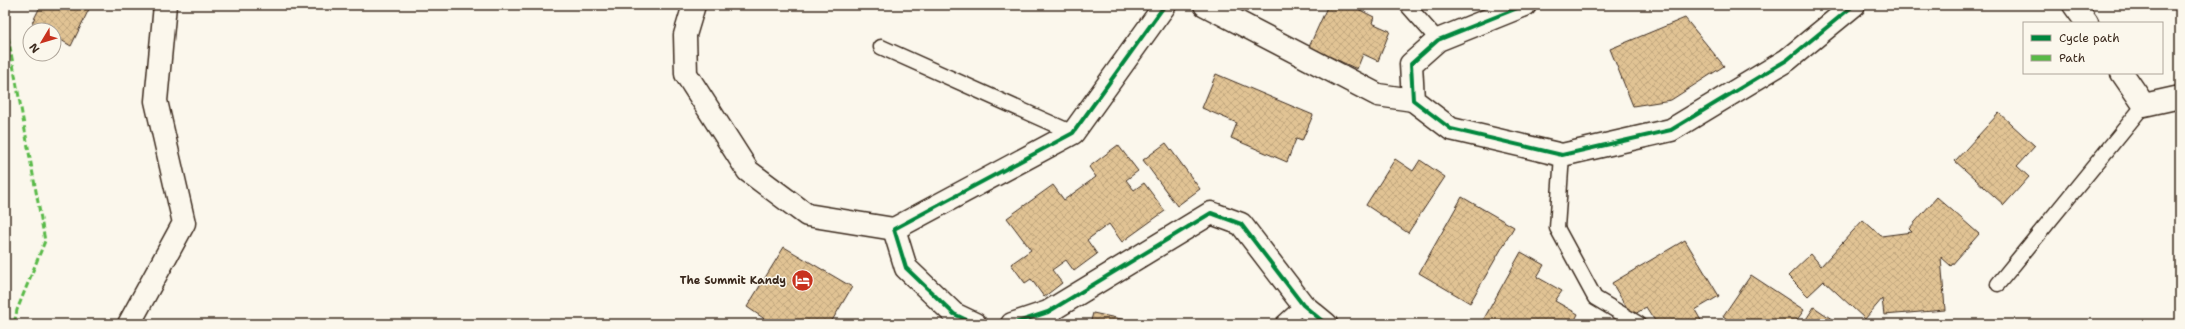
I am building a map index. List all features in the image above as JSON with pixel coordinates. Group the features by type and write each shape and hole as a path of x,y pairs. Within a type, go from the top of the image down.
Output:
{"street":[{"path":"129,324 184,223 156,101 164,5"},
{"path":"694,5 685,35 686,74 748,170 807,215 894,229 1073,133 1165,5"},
{"path":"1205,5 1378,95 1413,100 1451,129 1562,155 1671,130 1787,60 1854,5"},
{"path":"1413,100 1411,64 1438,40 1525,5"},
{"path":"2074,5 2086,22"},
{"path":"2123,74 2144,105 2180,97"},
{"path":"1012,324 1048,312 1211,213 1241,224 1303,305 1326,324"},
{"path":"894,229 906,268 954,314 975,324"}],"lane":[{"path":"1407,5 1438,40"},
{"path":"881,47 1073,133"},
{"path":"1998,284 2144,105"},
{"path":"1562,155 1557,228 1595,298 1639,324"},
{"path":"1282,324 1303,305"}],"building":[{"path":"41,5 91,5 71,46 62,41 62,22 32,22"},
{"path":"1328,5 1342,7 1342,5 1359,5 1358,9 1374,17 1372,23 1390,31 1378,61 1363,54 1357,69 1309,47"},
{"path":"1685,18 1724,66 1671,100 1633,106 1610,49"},
{"path":"1216,74 1313,115 1302,141 1296,139 1287,162 1231,138 1237,123 1202,108"},
{"path":"1999,113 2035,146 2017,166 2029,177 2004,205 1955,161"},
{"path":"1166,143 1200,189 1177,206 1143,160"},
{"path":"1118,145 1138,171 1126,180 1134,190 1144,183 1165,211 1122,242 1109,224 1087,240 1097,254 1074,271 1066,260 1052,270 1062,283 1044,297 1031,279 1025,283 1011,264 1031,250 1007,218 1053,185 1064,200 1096,177 1089,167"},
{"path":"1395,159 1413,171 1420,160 1445,177 1408,233 1366,205"},
{"path":"1462,197 1514,227 1470,303 1419,273"},
{"path":"1937,197 1979,234 1951,266 1941,257 1945,310 1884,315 1882,299 1865,319 1824,281 1808,296 1788,276 1811,254 1821,266 1863,220 1881,236 1912,232 1909,229"},
{"path":"1685,240 1719,296 1695,310 1703,324 1657,324 1646,307 1632,316 1612,283"},
{"name":"The Summit Kandy","path":"784,247 852,287 830,324 772,324 747,307"},
{"path":"1521,252 1544,265 1537,277 1562,291 1555,301 1578,314 1573,324 1481,324"},
{"path":"1751,275 1804,310 1794,324 1734,324 1723,316"},
{"path":"1814,307 1839,324 1803,324"},
{"path":"1093,313 1135,322 1135,324 1090,324"}],"marked path":[{"path":"5,20 45,241 17,310 14,324"}],"cycle path":[{"path":"975,324 954,314 906,268 894,229 1073,133 1165,5"},
{"path":"1525,5 1438,40 1411,64 1413,100 1451,129 1562,155 1671,130 1787,60 1854,5"},
{"path":"1012,324 1048,312 1211,213 1241,224 1303,305 1326,324"}],"place":[{"name":"The Summit Kandy","path":"802,280"}]}
